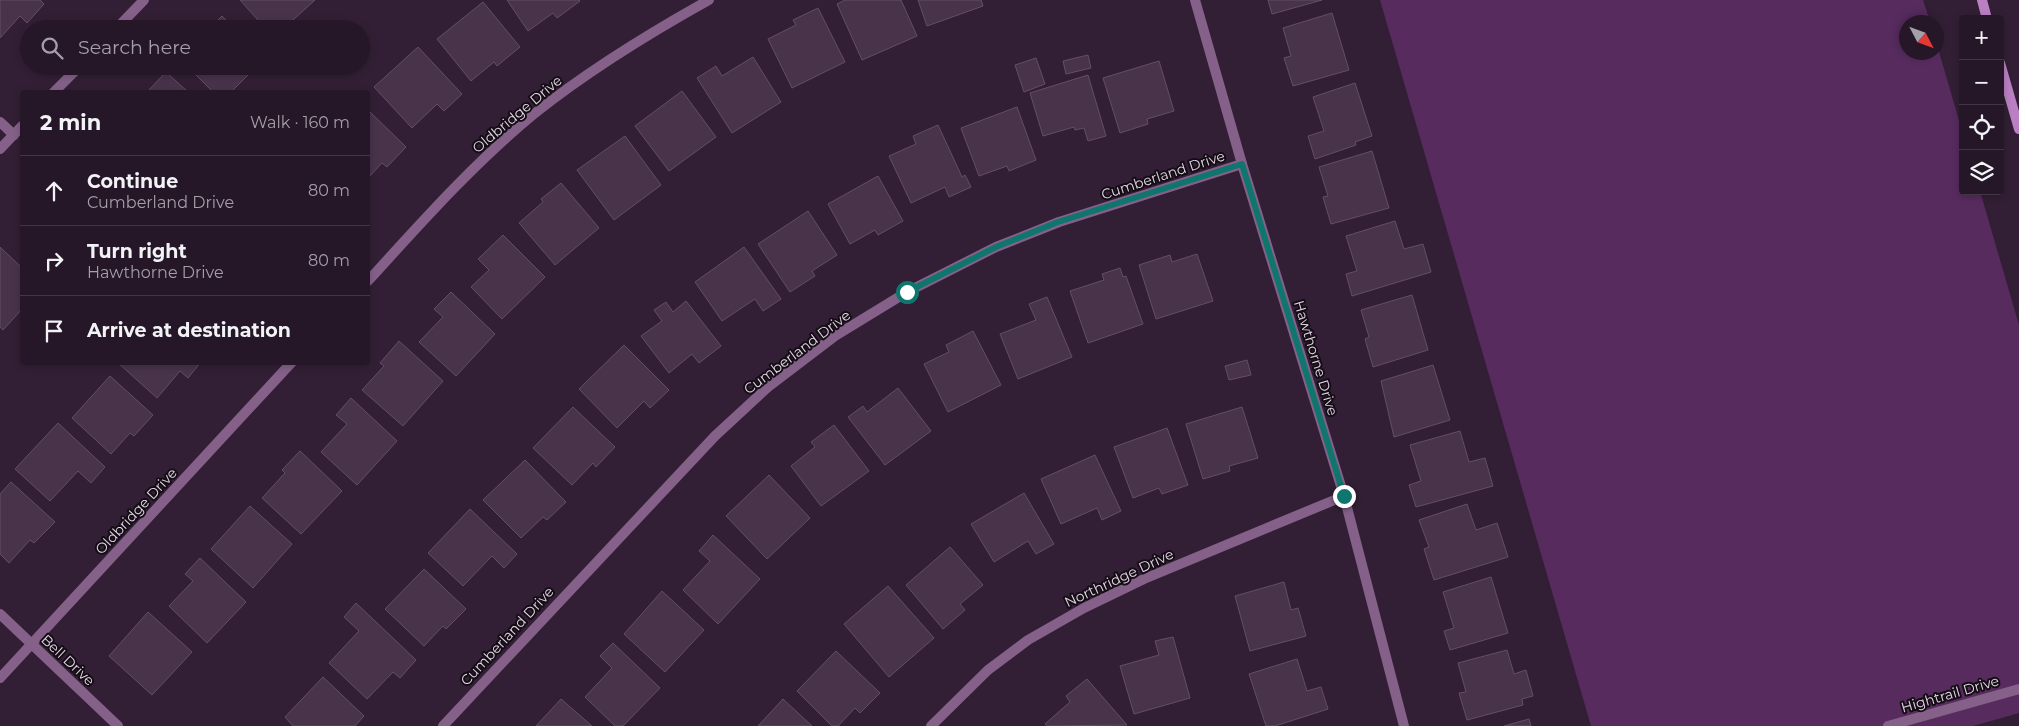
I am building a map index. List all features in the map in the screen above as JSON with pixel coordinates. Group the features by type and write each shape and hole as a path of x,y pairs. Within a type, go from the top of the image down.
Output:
{"main road":[{"path":"1982,0 1986,15"},
{"path":"2004,78 2019,129"}],"street":[{"path":"125,20 144,0"},
{"name":"Oldbridge Drive","path":"370,279 459,182 533,114 586,74 634,43 710,0"},
{"name":"Hawthorne Drive","path":"1195,0 1242,164 1344,496 1404,726"},
{"path":"56,90 71,75"},
{"path":"0,122 14,135"},
{"path":"0,149 20,128"},
{"name":"Cumberland Drive","path":"443,726 715,436 768,387 836,336 907,292 996,247 1058,222 1242,164"},
{"name":"Oldbridge Drive","path":"0,678 289,365"},
{"name":"Northridge Drive","path":"932,726 988,670 1028,640 1084,608 1144,579 1344,496"},
{"name":"Bell Drive","path":"0,614 118,726"},
{"name":"Hightrail Drive","path":"1888,726 2019,689"}],"shaded area":[{"path":"1380,0 1923,0 1928,15 1899,15 1899,60 1941,60 1959,120 1959,195 1981,195 2019,325 2019,713 1973,726 1591,726"}],"building":[{"path":"0,0 40,0 44,4 30,20 24,20 20,16 0,38"},
{"path":"240,0 315,0 293,20 258,20"},
{"path":"507,0 580,1 557,18 553,13 528,31"},
{"path":"845,0 901,0 917,36 862,60 837,4"},
{"path":"918,0 981,0 983,6 927,26"},
{"path":"1268,0 1322,0 1272,14"},
{"path":"483,2 520,47 497,66 494,62 471,81 437,39"},
{"path":"818,8 845,62 792,88 768,39 796,25 793,20"},
{"path":"1332,13 1349,70 1293,86 1284,58 1291,56 1283,28"},
{"path":"418,47 462,94 444,111 437,104 412,128 374,87"},
{"path":"1088,55 1091,68 1066,74 1063,61"},
{"path":"753,57 781,102 732,133 697,78 716,66 722,76"},
{"path":"1036,58 1045,84 1024,92 1015,65"},
{"path":"1159,61 1174,111 1147,119 1148,124 1120,133 1103,78"},
{"path":"163,75 169,75 186,90 149,90"},
{"path":"196,75 248,75 233,90 211,90"},
{"path":"1088,75 1106,136 1088,141 1084,128 1075,130 1074,127 1043,136 1030,93"},
{"path":"1355,83 1372,136 1355,142 1356,145 1315,159 1308,136 1324,131 1313,97"},
{"path":"682,91 716,137 669,171 635,126"},
{"path":"1017,107 1036,160 1009,171 1007,166 979,176 961,128"},
{"path":"370,112 406,147 387,167 382,163 370,176"},
{"path":"938,125 962,177 965,175 971,187 949,197 945,187 911,203 889,156 916,144 913,136"},
{"path":"625,136 661,185 614,220 577,170"},
{"path":"1372,151 1389,208 1331,224 1323,197 1328,196 1319,167"},
{"path":"878,176 903,221 878,235 875,230 850,244 828,204"},
{"path":"561,183 599,228 555,265 519,223 543,202 541,199"},
{"path":"808,211 837,255 812,271 815,276 790,292 758,244"},
{"path":"1395,221 1404,249 1423,244 1431,272 1352,296 1346,274 1357,271 1346,236"},
{"path":"503,235 545,277 502,319 471,287 489,270 478,259"},
{"path":"0,247 20,266 20,311 3,330 0,327"},
{"path":"744,247 781,299 763,311 755,299 722,321 695,282"},
{"path":"1197,254 1213,301 1156,319 1139,265 1170,255 1172,262"},
{"path":"1120,268 1123,277 1126,276 1143,324 1088,343 1070,291 1104,280 1102,274"},
{"path":"451,292 495,334 456,376 419,342 443,317 434,309"},
{"path":"1412,295 1428,350 1373,367 1365,339 1369,337 1361,310"},
{"path":"1047,297 1072,357 1018,379 1000,334 1036,320 1029,304"},
{"path":"686,301 721,346 699,363 692,354 669,373 641,336 662,321 654,310 666,302 673,312"},
{"path":"973,331 1001,385 948,412 924,364 949,352 946,345"},
{"path":"399,341 443,381 403,426 362,390 384,366 380,363"},
{"path":"624,345 669,390 650,408 644,401 617,428 579,389"},
{"path":"1247,360 1251,375 1229,380 1225,366"},
{"path":"120,365 199,365 188,378 180,371 157,398"},
{"path":"1433,365 1450,420 1394,437 1381,381"},
{"path":"110,376 153,415 134,436 130,433 111,454 72,418"},
{"path":"898,388 931,431 885,465 848,417 863,406 867,412"},
{"path":"351,398 397,441 357,485 321,452 347,424 336,415"},
{"path":"573,407 615,447 596,467 593,463 572,485 533,448"},
{"path":"1242,407 1258,458 1229,466 1230,471 1203,479 1186,424"},
{"path":"58,423 105,467 91,483 78,471 50,501 15,469"},
{"path":"834,425 869,471 821,506 791,466 815,447 811,442"},
{"path":"1167,428 1188,485 1162,494 1159,488 1133,498 1114,447"},
{"path":"1460,431 1469,462 1485,458 1493,486 1416,507 1409,485 1421,481 1410,445"},
{"path":"300,451 342,491 301,534 262,498 285,473 282,470"},
{"path":"1095,455 1121,511 1102,520 1097,508 1061,524 1041,479"},
{"path":"525,460 566,502 547,520 543,517 521,538 483,500"},
{"path":"769,475 810,518 767,559 726,516"},
{"path":"11,482 55,522 34,543 30,540 9,563 0,554 0,494"},
{"path":"1024,493 1054,544 1036,554 1028,541 994,562 971,524"},
{"path":"1467,504 1476,530 1497,523 1508,557 1434,580 1424,549 1429,547 1419,520"},
{"path":"250,506 292,544 253,588 211,549"},
{"path":"470,509 517,554 504,568 492,556 463,586 428,553"},
{"path":"713,535 760,579 718,624 683,590 710,561 699,551"},
{"path":"950,547 983,585 960,604 965,610 943,629 906,585"},
{"path":"200,558 246,602 207,643 169,606 193,581 185,574"},
{"path":"424,569 466,609 446,629 443,626 424,646 385,609"},
{"path":"1491,577 1508,633 1450,650 1444,631 1454,628 1443,592"},
{"path":"1284,582 1291,610 1298,608 1306,636 1250,651 1235,596"},
{"path":"888,586 934,638 889,677 844,624"},
{"path":"662,591 704,630 665,672 624,634"},
{"path":"356,603 416,660 400,678 393,672 367,699 329,663 359,631 344,617"},
{"path":"148,612 192,652 152,695 109,656"},
{"path":"1173,637 1190,698 1134,714 1120,666 1159,655 1155,641"},
{"path":"613,643 660,688 623,726 615,726 585,697 612,668 600,656"},
{"path":"1507,650 1514,674 1526,670 1533,696 1522,699 1523,705 1467,720 1459,693 1466,692 1458,663"},
{"path":"836,651 880,693 860,713 855,708 838,726 832,726 797,691"},
{"path":"1297,659 1307,691 1321,687 1328,709 1275,726 1266,726 1249,674"},
{"path":"323,677 364,716 355,726 293,726 285,717"},
{"path":"1087,679 1127,725 1047,726 1045,724 1070,702 1066,696"},
{"path":"561,699 592,726 536,726"},
{"path":"783,699 812,726 758,726"},
{"path":"1529,719 1531,726 1504,726"}],"route":[{"path":"907,292 996,247 1058,222 1242,164 1344,496"}]}
